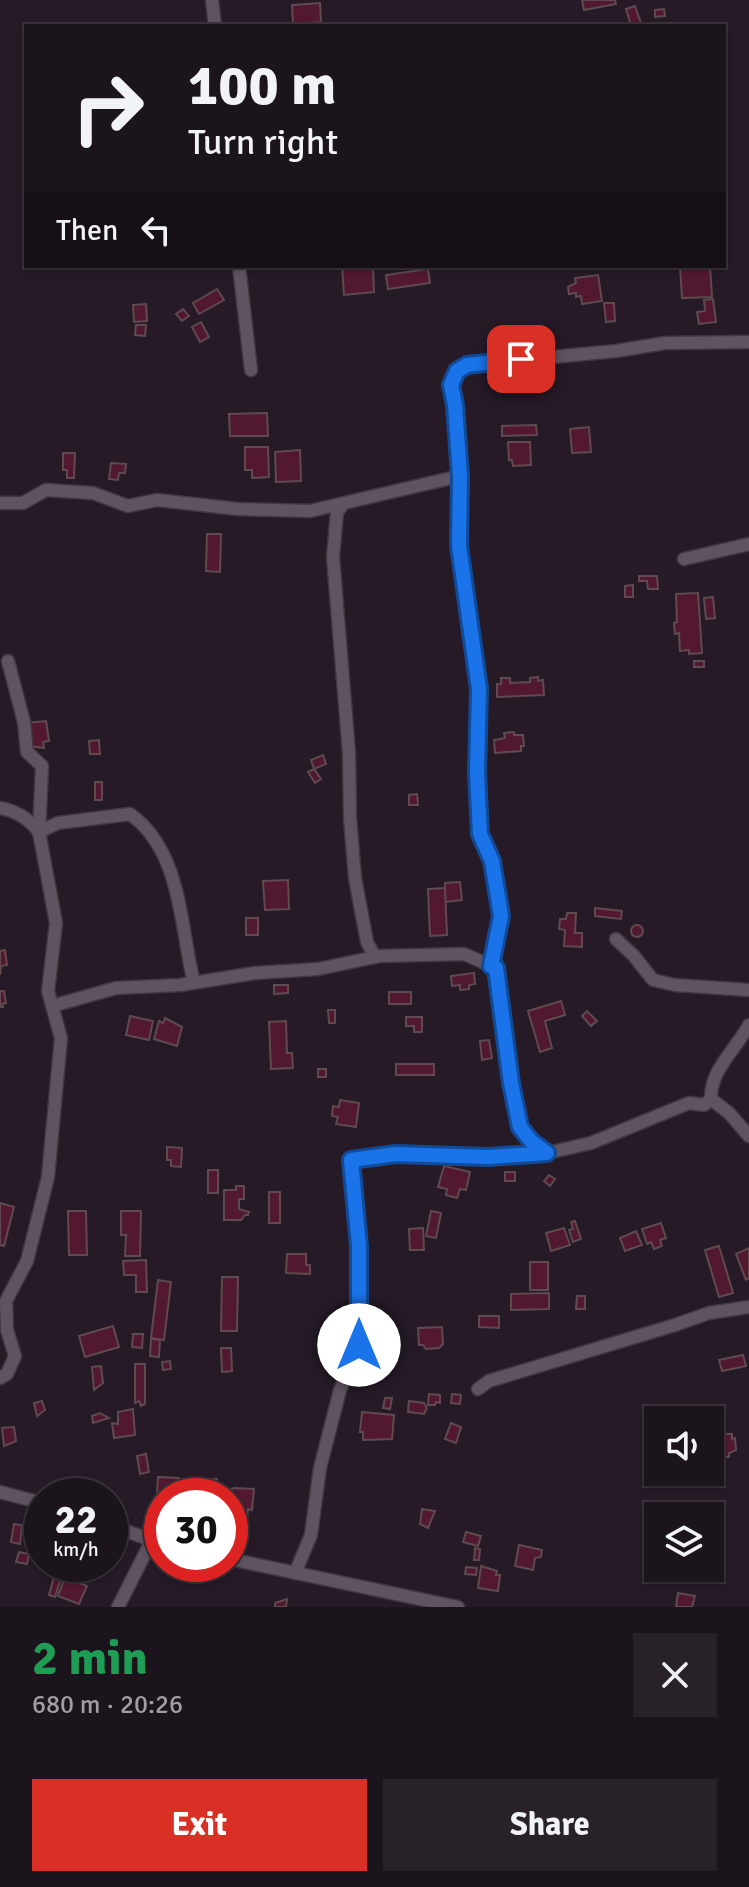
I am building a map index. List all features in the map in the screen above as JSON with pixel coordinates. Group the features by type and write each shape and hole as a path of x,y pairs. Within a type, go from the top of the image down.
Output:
{"street":[{"path":"212,0 215,24"},
{"path":"239,268 251,370"},
{"path":"491,966 501,916 492,861 480,834 477,773 479,689 459,546 460,476 451,385 457,371 467,365 616,351 665,343 749,342"},
{"path":"0,503 23,503 46,490 93,493 128,506 157,500 238,509 310,511 460,476"},
{"path":"344,503 337,512 333,557 349,753 350,818 355,878 367,942 375,957"},
{"path":"684,559 749,544"},
{"path":"0,1378 7,1374 15,1356 7,1330 6,1301 27,1261 48,1177 61,1038 48,991 56,923 39,832 42,766 27,752 24,722 8,661"},
{"path":"0,808 9,809 30,820 39,832"},
{"path":"39,832 58,823 130,814 144,825 168,867 184,922 187,958 194,983"},
{"path":"616,939 653,980 675,985 749,990"},
{"path":"52,1006 116,988 318,969 375,957 464,954 496,968 520,1127 531,1141 547,1153"},
{"path":"295,1573 311,1535 320,1468 340,1390 359,1345 359,1246 351,1160 396,1154 489,1157 547,1153 591,1143 689,1103 704,1105 711,1099 711,1088 724,1060 749,1025"},
{"path":"711,1099 729,1113 749,1136"},
{"path":"478,1389 489,1381 709,1313 749,1307"},
{"path":"0,1492 24,1498"},
{"path":"248,1563 458,1607"},
{"path":"118,1607 144,1564"},
{"path":"384,1607 385,1593"}],"building":[{"path":"582,0 615,0 616,4 584,10"},
{"path":"320,3 321,22 293,24 292,5"},
{"path":"635,6 641,24 630,24 626,9"},
{"path":"664,9 665,16 655,17 655,10"},
{"path":"342,268 373,268 374,292 344,295"},
{"path":"680,268 710,268 712,297 682,298"},
{"path":"428,269 430,283 388,289 386,275"},
{"path":"598,275 602,301 582,304 581,296 569,294 568,287 576,283 575,278"},
{"path":"217,289 224,300 199,314 193,303"},
{"path":"713,299 716,322 699,324 697,312 705,311 704,300"},
{"path":"604,303 614,303 615,321 606,322"},
{"path":"146,304 147,321 134,322 133,305"},
{"path":"183,309 189,316 182,321 176,314"},
{"path":"201,322 209,337 200,342 192,327"},
{"path":"136,325 146,325 145,336 135,335"},
{"path":"267,413 268,436 230,436 229,414"},
{"path":"536,425 537,435 502,436 502,426"},
{"path":"589,427 591,452 572,453 570,429"},
{"path":"508,442 530,442 531,465 513,466 512,460 509,460"},
{"path":"245,447 268,447 269,477 252,478 252,470 245,470"},
{"path":"300,450 301,481 276,482 275,452"},
{"path":"63,453 75,453 74,478 67,478 67,470 63,470"},
{"path":"111,463 126,464 125,473 119,473 118,480 109,479"},
{"path":"207,534 221,534 220,572 206,571"},
{"path":"639,576 657,576 658,589 648,589 647,581 639,581"},
{"path":"633,585 633,597 625,597 625,586"},
{"path":"698,593 702,653 689,654 689,650 680,651 679,633 675,634 676,594"},
{"path":"713,597 715,618 706,619 704,598"},
{"path":"694,661 704,661 704,667 694,667"},
{"path":"538,677 538,681 543,680 544,695 497,697 497,684 501,684 501,678 510,678 510,683 530,682 530,678"},
{"path":"46,721 49,741 43,742 44,748 29,746 26,723"},
{"path":"514,732 514,735 523,735 521,751 495,753 494,740 505,738 504,733"},
{"path":"99,740 100,754 90,754 89,741"},
{"path":"323,755 326,764 314,769 311,760"},
{"path":"314,769 321,779 315,783 308,772"},
{"path":"95,782 102,782 102,800 95,800"},
{"path":"417,794 418,805 409,805 409,795"},
{"path":"288,880 289,909 265,910 263,881"},
{"path":"460,882 462,900 445,902 445,883"},
{"path":"445,888 447,935 430,936 428,889"},
{"path":"595,908 622,911 621,919 595,916"},
{"path":"567,913 576,913 575,933 582,933 582,947 564,946 565,930 559,929 560,919 566,919"},
{"path":"246,918 258,918 258,935 246,935"},
{"path":"637,925 643,931 637,937 631,931"},
{"path":"5,950 7,965 1,966 0,975 0,951"},
{"path":"474,973 475,984 469,985 469,989 460,990 460,985 452,986 451,976"},
{"path":"274,985 288,985 288,993 274,994"},
{"path":"0,991 4,991 6,1003 2,1004 3,1007 0,1007"},
{"path":"389,992 411,992 411,1004 389,1004"},
{"path":"561,1001 565,1015 545,1021 552,1048 540,1052 528,1011"},
{"path":"328,1010 335,1010 335,1023 329,1023"},
{"path":"587,1011 597,1021 591,1026 582,1016"},
{"path":"130,1016 153,1021 149,1040 126,1035"},
{"path":"406,1017 422,1017 422,1032 414,1032 414,1026 406,1026"},
{"path":"165,1018 182,1027 177,1046 154,1039 159,1021 163,1023"},
{"path":"286,1021 287,1053 292,1053 293,1068 271,1069 269,1022"},
{"path":"489,1040 492,1058 482,1060 480,1041"},
{"path":"396,1064 434,1064 434,1075 396,1075"},
{"path":"318,1069 326,1069 326,1077 318,1077"},
{"path":"340,1100 359,1103 356,1127 336,1124 338,1117 332,1116 333,1106 339,1107"},
{"path":"167,1147 182,1148 181,1167 171,1166 171,1160 167,1160"},
{"path":"444,1166 470,1172 466,1190 460,1189 457,1198 446,1195 447,1189 438,1187"},
{"path":"208,1170 218,1170 218,1193 208,1193"},
{"path":"505,1172 515,1172 515,1181 505,1181"},
{"path":"549,1175 555,1179 550,1186 544,1181"},
{"path":"236,1186 244,1186 244,1199 239,1199 239,1209 249,1212 248,1215 241,1220 224,1220 224,1190 236,1190"},
{"path":"269,1192 280,1192 280,1223 269,1223"},
{"path":"0,1203 14,1207 4,1246 0,1245"},
{"path":"68,1211 86,1211 87,1255 69,1255"},
{"path":"121,1211 141,1211 140,1256 125,1256 126,1235 121,1235"},
{"path":"431,1211 441,1213 436,1238 426,1236"},
{"path":"575,1221 581,1239 573,1242 569,1230 573,1229 571,1222"},
{"path":"661,1223 666,1238 660,1240 662,1246 654,1249 651,1242 647,1244 642,1229"},
{"path":"423,1228 424,1250 410,1250 409,1229"},
{"path":"564,1228 570,1245 551,1251 546,1233"},
{"path":"636,1231 642,1245 625,1251 620,1238"},
{"path":"719,1246 733,1293 719,1297 705,1250"},
{"path":"749,1248 749,1278 746,1280 736,1254"},
{"path":"287,1254 306,1254 310,1274 286,1273"},
{"path":"146,1260 147,1292 136,1292 136,1275 124,1275 123,1261"},
{"path":"530,1262 548,1262 548,1290 530,1290"},
{"path":"222,1277 238,1277 237,1331 221,1331"},
{"path":"158,1280 171,1282 164,1340 151,1338"},
{"path":"549,1293 549,1309 511,1310 511,1294"},
{"path":"577,1296 585,1296 585,1309 576,1309"},
{"path":"479,1316 499,1316 499,1328 479,1327"},
{"path":"113,1326 119,1347 85,1357 79,1336"},
{"path":"442,1327 443,1344 439,1348 426,1349 419,1345 418,1328"},
{"path":"133,1334 143,1334 142,1348 132,1347"},
{"path":"151,1339 160,1340 159,1357 150,1356"},
{"path":"221,1348 231,1348 232,1371 222,1372"},
{"path":"743,1355 746,1366 722,1371 719,1360"},
{"path":"170,1361 171,1369 163,1370 162,1362"},
{"path":"135,1364 145,1364 145,1404 141,1406 139,1401 135,1403"},
{"path":"101,1366 103,1383 94,1390 92,1367"},
{"path":"429,1394 440,1395 440,1403 428,1405"},
{"path":"452,1394 461,1395 460,1404 451,1403"},
{"path":"385,1398 392,1398 390,1409 383,1408"},
{"path":"42,1401 45,1410 37,1416 34,1403"},
{"path":"409,1401 424,1403 427,1408 424,1414 408,1412"},
{"path":"133,1409 135,1435 114,1438 112,1423 118,1424 118,1412"},
{"path":"362,1412 394,1415 392,1439 363,1440 363,1432 360,1432"},
{"path":"100,1413 109,1418 93,1423 92,1416"},
{"path":"451,1423 461,1427 456,1443 445,1439"},
{"path":"14,1427 16,1441 4,1446 2,1428"},
{"path":"724,1434 732,1434 736,1450 725,1457"},
{"path":"146,1454 149,1472 140,1474 137,1456"},
{"path":"248,1489 254,1489 252,1510 248,1509"},
{"path":"422,1509 435,1511 428,1528 420,1524"},
{"path":"14,1524 22,1525 20,1544 11,1542"},
{"path":"466,1532 481,1536 478,1546 463,1542"},
{"path":"519,1545 542,1550 541,1557 535,1558 533,1570 515,1566"},
{"path":"475,1548 480,1549 479,1560 474,1560"},
{"path":"19,1552 24,1553 24,1563 16,1562"},
{"path":"481,1566 500,1575 498,1591 478,1588"},
{"path":"466,1567 477,1568 476,1575 465,1574"},
{"path":"53,1582 60,1582 55,1597 49,1595"},
{"path":"63,1582 87,1586 79,1604 58,1596"},
{"path":"678,1593 695,1596 692,1607 676,1607"},
{"path":"287,1599 286,1607 275,1607 275,1603"}],"route":[{"path":"359,1345 359,1246 351,1160 396,1154 489,1157 547,1153 531,1141 520,1127 496,968 491,966 501,916 492,861 480,834 477,808 479,689 459,546 460,476 451,385 457,371 467,365 521,359"}]}
